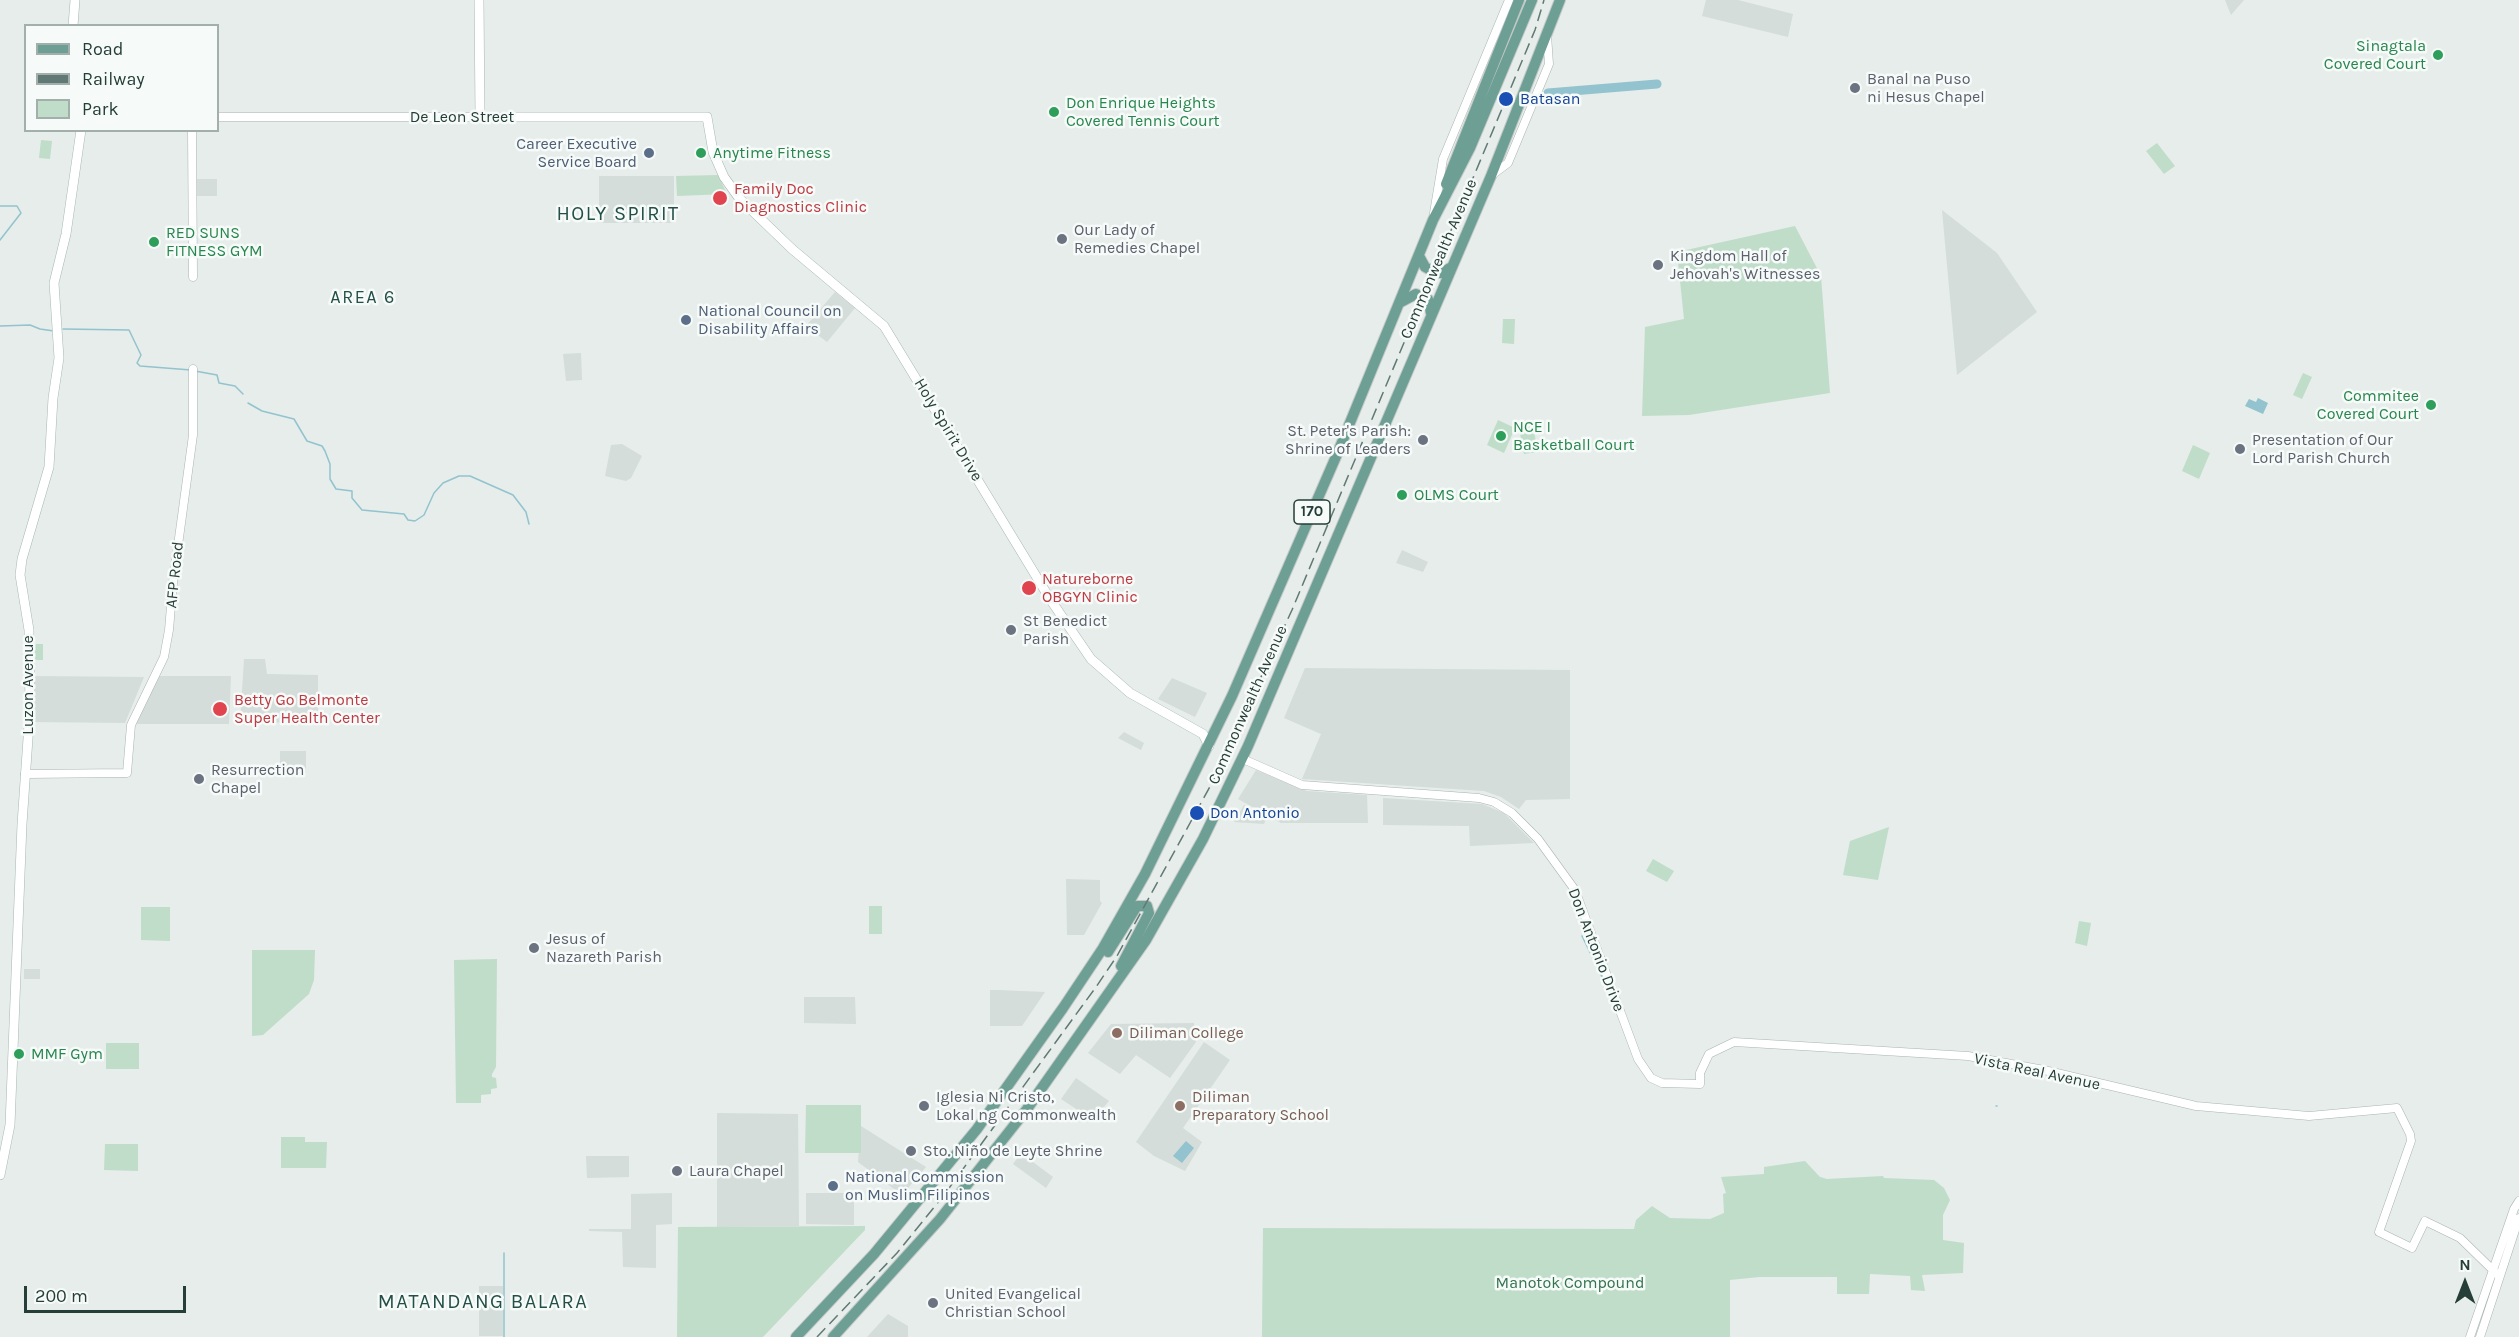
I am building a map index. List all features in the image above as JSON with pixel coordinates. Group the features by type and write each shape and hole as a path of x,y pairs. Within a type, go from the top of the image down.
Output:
{"main road":[{"path":"73,24 75,0"},
{"path":"479,0 480,117"},
{"path":"1433,220 1459,144 1519,0"},
{"name":"Commonwealth Avenue","path":"796,1337 874,1254 964,1146 1032,1054 1091,964 1145,874 1209,746 1338,452 1433,220 1470,148 1532,0"},
{"name":"Commonwealth Avenue","path":"832,1337 901,1264 973,1178 1049,1079 1146,940 1174,894 1243,759 1491,176 1560,0"},
{"name":"De Leon Street","path":"480,117 707,117"},
{"name":"Holy Spirit Drive","path":"707,117 713,152 724,177 739,198 792,249 884,326 1050,599 1091,658 1130,693 1203,734"},
{"name":"Luzon Avenue","path":"0,1174 9,1136 11,1110 30,710 30,649 21,592 21,565 49,467 53,398 59,358 54,283 66,234 81,132"},
{"path":"1419,256 1425,267 1434,272 1442,273 1452,267"},
{"path":"1399,303 1416,294 1428,299 1431,313"},
{"path":"1209,746 1203,734 1215,732"},
{"path":"1091,964 1107,953 1137,906 1147,906 1149,913 1105,998"}],"street":[{"name":"Commonwealth Avenue","path":"1433,220 1443,159 1509,0"},
{"name":"De Leon Street","path":"219,117 480,117"},
{"path":"192,132 193,277"},
{"name":"AFP Road","path":"26,774 127,773 131,724 164,657 169,630 177,542 193,435 193,369"},
{"name":"Don Antonio Drive","path":"1243,759 1284,778 1313,787 1472,797 1505,808 1538,839 1575,890 1643,1069 1651,1078 1662,1083 1700,1084"},
{"name":"Vista Real Avenue","path":"1700,1084 1700,1073 1709,1054 1734,1042 1968,1056 2044,1070 2196,1106 2309,1116 2397,1108 2411,1141 2379,1232 2412,1248 2425,1221 2460,1238 2497,1273"},
{"path":"2480,1337 2514,1209 2519,1202"},
{"path":"2470,1337 2519,1218"}],"shaded area":[{"path":"1706,0 1738,0 1793,14 1788,37 1702,16"},
{"path":"2225,0 2244,0 2231,15"},
{"path":"599,176 674,176 674,223 599,223"},
{"path":"195,179 217,179 217,196 195,196"},
{"path":"1942,210 1997,253 2037,312 1957,375"},
{"path":"835,292 855,308 827,342 806,326"},
{"path":"581,353 582,380 566,381 563,354"},
{"path":"622,444 642,456 631,478 626,481 605,476 611,445"},
{"path":"1402,550 1428,562 1423,572 1396,563"},
{"path":"244,659 265,659 267,674 318,675 318,722 240,723"},
{"path":"1305,668 1570,670 1570,799 1526,800 1519,809 1501,797 1484,791 1302,779 1321,734 1284,718"},
{"path":"31,676 144,677 125,723 31,722"},
{"path":"157,676 231,676 229,724 136,724"},
{"path":"1172,678 1207,693 1195,717 1158,699"},
{"path":"1124,732 1144,743 1141,750 1118,738"},
{"path":"280,751 306,751 306,773 280,773"},
{"path":"1256,770 1307,791 1367,795 1368,823 1281,823 1238,799"},
{"path":"1383,798 1482,804 1504,813 1534,843 1470,846 1469,826 1383,825"},
{"path":"1244,805 1267,817 1264,824 1234,822"},
{"path":"1066,879 1100,880 1100,901 1102,903 1084,935 1067,935"},
{"path":"24,969 40,969 40,979 24,979"},
{"path":"990,990 1045,992 1022,1026 990,1026"},
{"path":"804,997 855,997 856,1024 804,1023"},
{"name":"Diliman Preparatory School","path":"1194,1023 1196,1042 1170,1078 1136,1055 1120,1074 1088,1053 1111,1024"},
{"name":"Diliman Preparatory School","path":"1204,1042 1230,1060 1183,1128 1202,1142 1185,1171 1154,1156 1136,1142"},
{"path":"1076,1078 1109,1101 1093,1120 1061,1099"},
{"path":"717,1113 798,1114 799,1226 717,1227"},
{"path":"861,1126 926,1167 902,1195 858,1162"},
{"path":"1021,1153 1053,1177 1046,1188 1013,1164"},
{"path":"586,1156 629,1156 629,1177 587,1178"},
{"path":"672,1193 672,1224 656,1225 656,1268 623,1267 622,1232 589,1231 589,1229 631,1229 631,1194"},
{"path":"806,1193 854,1193 854,1225 806,1224"},
{"path":"479,1286 503,1286 503,1336 479,1336"},
{"path":"888,1314 908,1326 908,1337 867,1337"}],"green space":[{"path":"41,140 52,141 50,159 39,158"},
{"path":"2157,143 2175,166 2164,174 2146,151"},
{"path":"718,175 727,194 677,196 676,176"},
{"path":"1795,226 1821,276 1830,393 1689,415 1642,416 1645,327 1684,319 1677,252"},
{"path":"1503,319 1515,319 1514,344 1502,343"},
{"path":"2303,373 2312,377 2302,399 2293,395"},
{"name":"NCE I Basketball Court","path":"1498,420 1515,428 1504,453 1487,445"},
{"path":"1533,426 1538,452 1524,454 1519,428"},
{"path":"2193,445 2210,453 2199,479 2182,471"},
{"path":"33,644 43,644 43,660 33,660"},
{"path":"1889,827 1878,880 1843,875 1850,841"},
{"path":"1653,859 1674,871 1667,882 1646,871"},
{"path":"869,906 882,906 882,934 869,934"},
{"path":"141,907 170,907 170,941 141,940"},
{"path":"2079,921 2091,923 2087,946 2075,943"},
{"path":"252,950 315,950 314,980 309,994 263,1035 252,1036"},
{"path":"497,959 496,1067 492,1077 496,1078 497,1088 491,1089 491,1094 481,1095 481,1103 456,1103 454,960"},
{"path":"106,1043 139,1043 139,1069 106,1069"},
{"path":"806,1105 861,1105 861,1153 805,1153"},
{"path":"281,1137 305,1137 305,1142 327,1142 326,1168 281,1168"},
{"path":"105,1144 138,1144 138,1171 104,1170"},
{"name":"Manotok Compound","path":"1805,1161 1820,1177 1827,1179 1883,1176 1884,1178 1934,1180 1944,1188 1950,1200 1943,1215 1943,1240 1964,1243 1963,1273 1922,1275 1925,1291 1911,1290 1910,1276 1870,1274 1869,1294 1837,1294 1837,1277 1759,1277 1730,1280 1730,1337 1262,1337 1263,1228 1634,1229 1636,1220 1652,1206 1670,1218 1710,1219 1724,1213 1723,1194 1726,1193 1721,1177 1764,1174 1764,1167"},
{"path":"865,1226 865,1230 763,1337 677,1337 678,1227"}],"water":[{"path":"2258,398 2268,403 2263,414 2245,406 2249,399 2256,402"},
{"path":"1186,1141 1194,1148 1182,1163 1173,1156"}],"waterway":[{"path":"1548,93 1657,84"},
{"path":"0,206 17,206 21,213 0,240"},
{"path":"0,326 30,325 54,331"},
{"path":"63,329 129,330 141,355 137,363 140,366 191,370"},
{"path":"195,371 217,375 219,383 235,386 243,394"},
{"path":"248,403 262,411 294,419 307,441 322,446 330,464 330,479 336,489 352,491 352,498 362,510 404,514 408,520 415,521 424,515 434,493 443,483 459,476 470,476 513,495 526,512 529,524"},
{"path":"1582,936 1608,989"},
{"path":"504,1253 504,1337"}],"railway":[{"path":"817,1337 897,1253 944,1195 1096,987 1117,956 1212,783 1292,610 1535,30 1544,0"}],"place":[{"name":"Sinagtala Covered Court","path":"2438,55"},
{"name":"Banal na Puso ni Hesus Chapel","path":"1855,88"},
{"name":"Batasan","path":"1506,99"},
{"name":"Don Enrique Heights Covered Tennis Court","path":"1054,112"},
{"name":"Career Executive Service Board","path":"649,153"},
{"name":"Anytime Fitness","path":"701,153"},
{"name":"Family Doc Diagnostics Clinic","path":"720,198"},
{"name":"Our Lady of Remedies Chapel","path":"1062,239"},
{"name":"RED SUNS FITNESS GYM","path":"154,242"},
{"name":"Kingdom Hall of Jehovah's Witnesses","path":"1658,265"},
{"name":"National Council on Disability Affairs","path":"686,320"},
{"name":"Commitee Covered Court","path":"2431,405"},
{"name":"NCE I Basketball Court","path":"1501,436"},
{"name":"St. Peter's Parish: Shrine of Leaders","path":"1423,440"},
{"name":"Presentation of Our Lord Parish Church","path":"2240,449"},
{"name":"OLMS Court","path":"1402,495"},
{"name":"Natureborne OBGYN Clinic","path":"1029,588"},
{"name":"St Benedict Parish","path":"1011,630"},
{"name":"Betty Go Belmonte Super Health Center","path":"220,709"},
{"name":"Resurrection Chapel","path":"199,779"},
{"name":"Don Antonio","path":"1197,813"},
{"name":"Jesus of Nazareth Parish","path":"534,948"},
{"name":"Diliman College","path":"1117,1033"},
{"name":"MMF Gym","path":"19,1054"},
{"name":"Iglesia Ni Cristo, Lokal ng Commonwealth","path":"924,1106"},
{"name":"Diliman Preparatory School","path":"1180,1106"},
{"name":"Sto. Niño de Leyte Shrine","path":"911,1151"},
{"name":"Laura Chapel","path":"677,1171"},
{"name":"National Commission on Muslim Filipinos","path":"833,1186"},
{"name":"United Evangelical Christian School","path":"933,1303"}],"district":[{"name":"HOLY SPIRIT","path":"618,214"},
{"name":"AREA 6","path":"363,298"},
{"name":"MATANDANG BALARA","path":"483,1302"}]}
